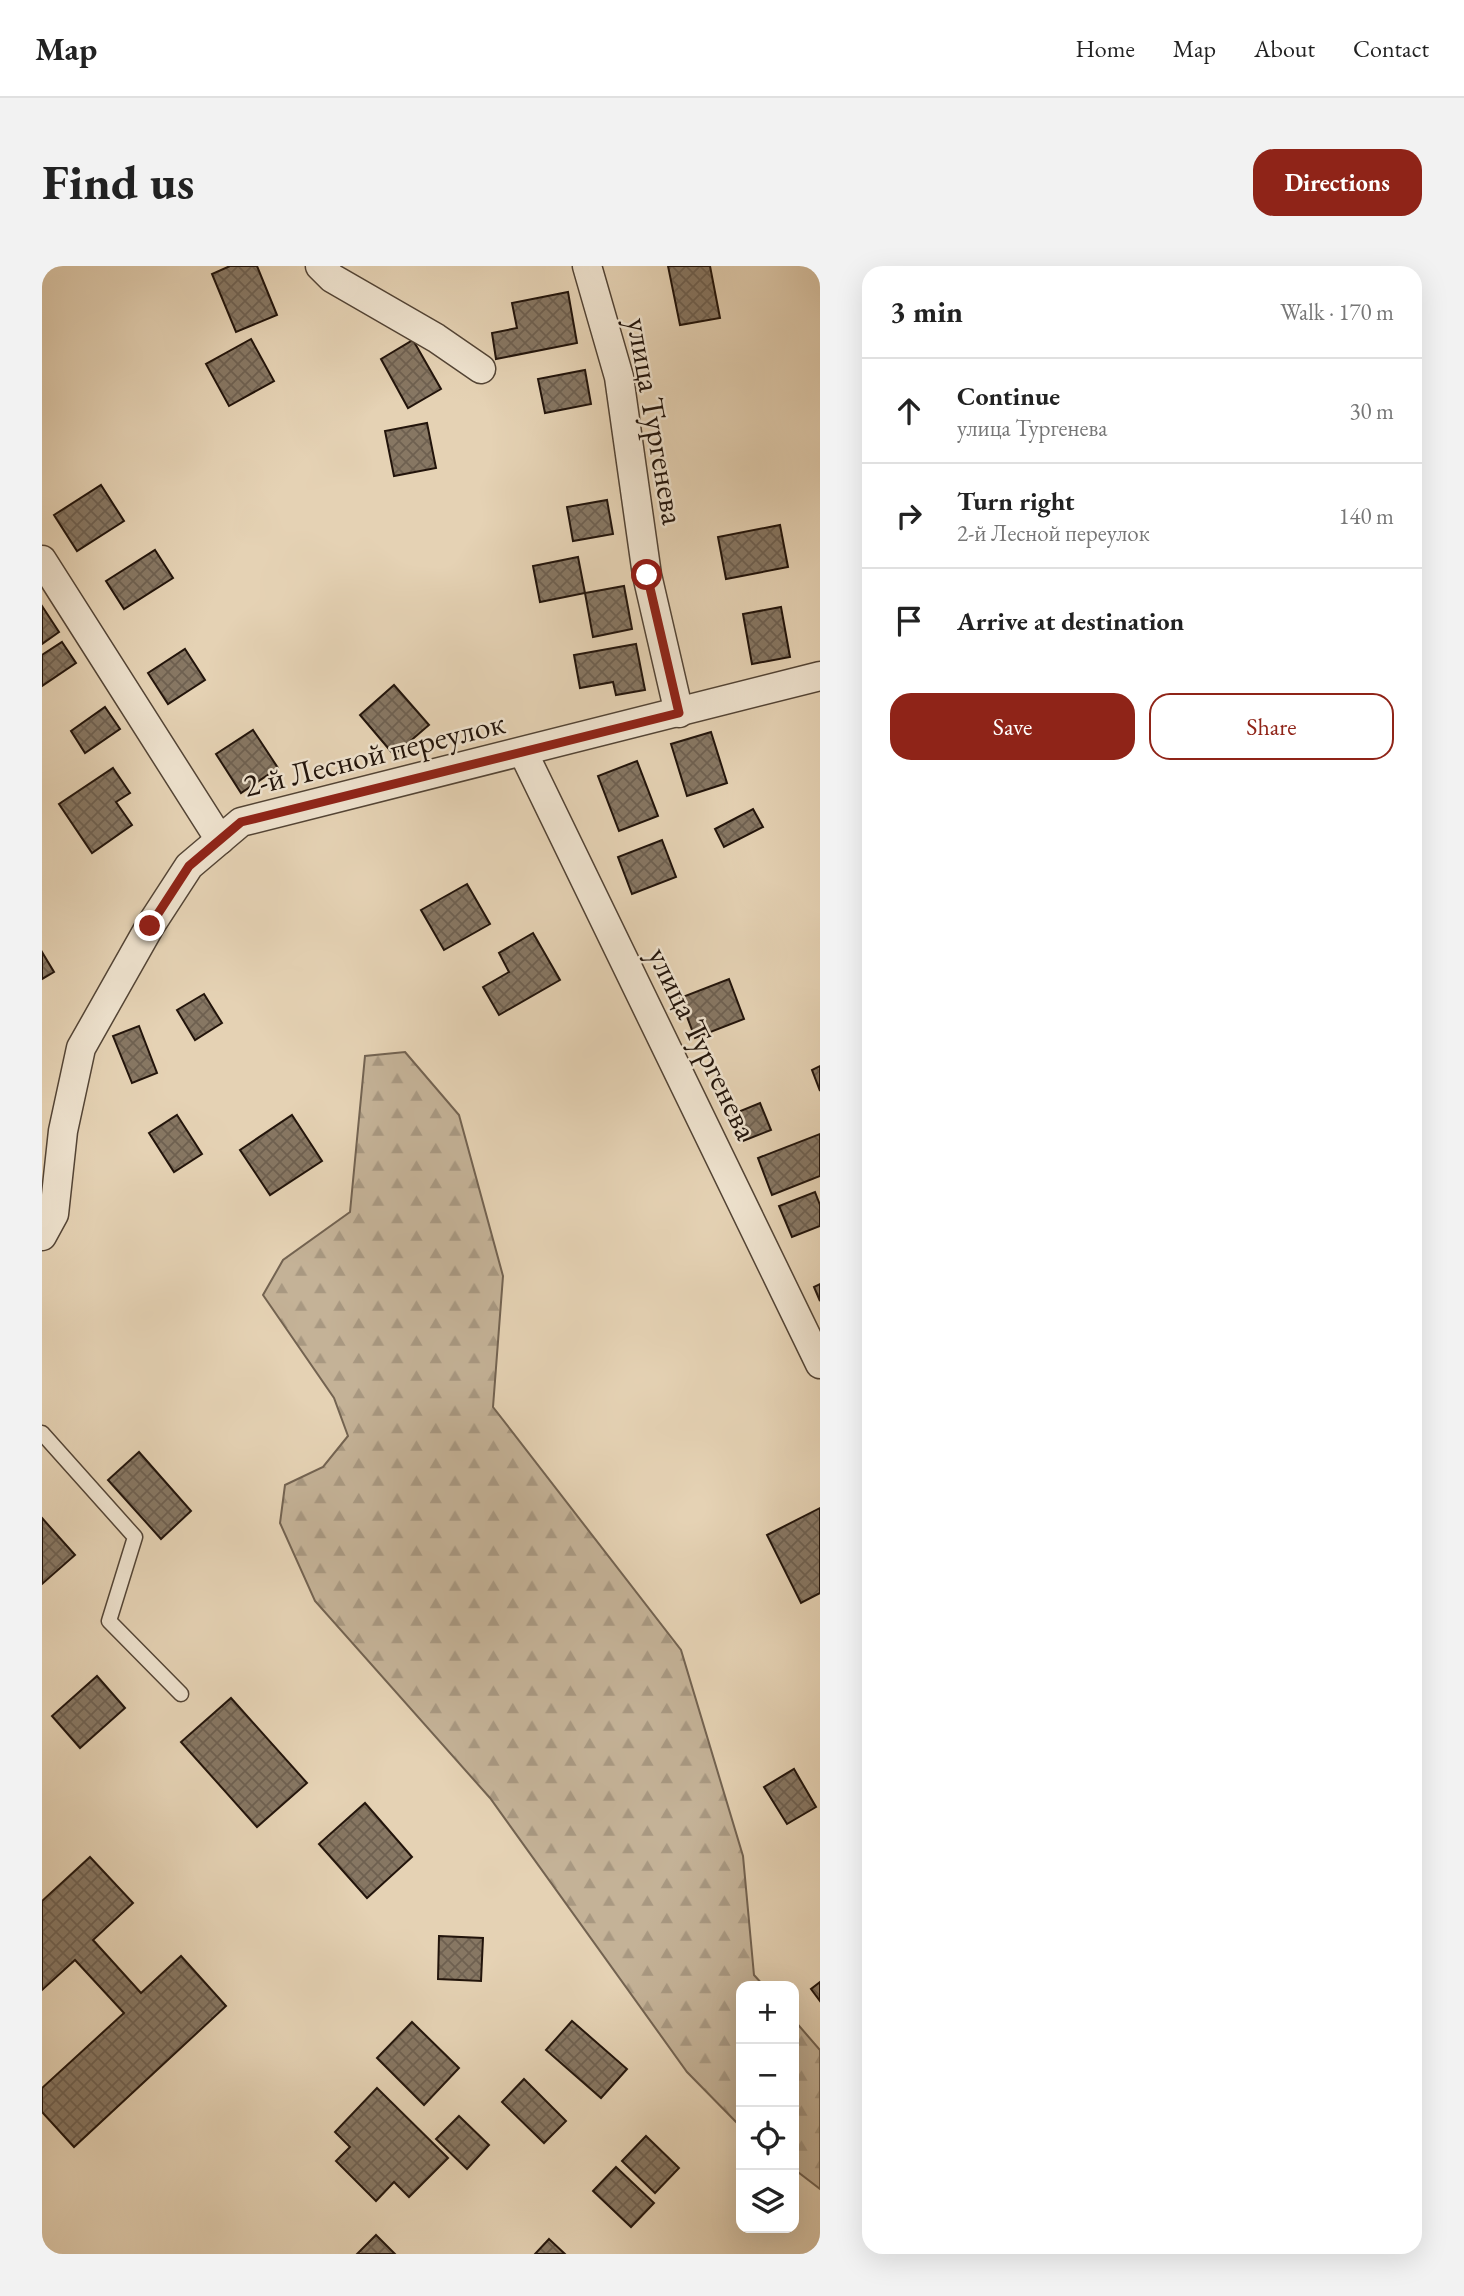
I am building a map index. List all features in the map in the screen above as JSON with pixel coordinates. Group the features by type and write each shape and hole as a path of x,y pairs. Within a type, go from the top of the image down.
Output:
{"street":[{"path":"320,266 332,278 436,338 481,369"},
{"name":"улица Тургенева","path":"587,266 619,377 647,575 679,713"},
{"path":"42,560 220,840"},
{"name":"2-й Лесной переулок","path":"42,1236 54,1214 63,1130 81,1048 150,926 189,866 241,822 820,676"},
{"name":"улица Тургенева","path":"523,752 820,1364"}],"lane":[{"path":"42,1433 135,1537 108,1622 181,1693"}],"green space":[{"path":"405,1052 459,1115 503,1276 493,1407 681,1650 743,1856 754,1975 759,1981 736,1981 736,2122 687,2072 490,1798 315,1601 280,1523 285,1485 323,1467 348,1436 334,1398 263,1295 283,1260 350,1212 365,1056"},
{"path":"799,2026 820,2050 820,2189 799,2173"}],"building":[{"path":"230,266 257,266 277,315 236,332 212,274"},
{"path":"668,266 710,266 720,318 680,325"},
{"path":"568,292 577,343 496,359 492,333 517,328 512,303"},
{"path":"251,339 274,381 229,406 206,364"},
{"path":"413,340 441,389 408,408 381,359"},
{"path":"585,370 591,404 545,413 538,379"},
{"path":"427,423 436,468 394,476 385,431"},
{"path":"101,485 124,521 77,551 54,515"},
{"path":"607,500 613,534 573,541 567,507"},
{"path":"780,525 788,567 726,579 718,537"},
{"path":"155,550 173,578 124,609 106,581"},
{"path":"578,557 585,593 540,602 533,566"},
{"path":"624,586 632,629 593,637 585,593"},
{"path":"42,606 59,632 42,644"},
{"path":"781,607 790,657 752,664 743,614"},
{"path":"62,642 76,663 42,686 42,655"},
{"path":"636,644 645,690 616,695 613,682 580,688 574,655"},
{"path":"185,649 205,680 168,704 148,673"},
{"path":"394,685 429,725 394,755 360,715"},
{"path":"105,707 120,729 85,753 71,731"},
{"path":"253,730 278,768 241,793 216,754"},
{"path":"711,732 727,783 687,796 671,744"},
{"path":"637,761 658,816 619,831 598,776"},
{"path":"113,768 130,793 116,802 132,825 92,853 59,804"},
{"path":"753,809 763,827 724,847 715,829"},
{"path":"662,840 676,877 632,894 618,857"},
{"path":"467,884 490,924 444,950 421,910"},
{"path":"533,933 560,980 499,1015 483,987 509,972 499,953"},
{"path":"42,952 54,972 42,979"},
{"path":"729,979 744,1019 695,1038 680,998"},
{"path":"204,994 222,1023 195,1040 177,1010"},
{"path":"139,1026 157,1073 132,1083 113,1036"},
{"path":"820,1066 820,1091 812,1070"},
{"path":"760,1103 771,1130 743,1141 733,1114"},
{"path":"177,1115 202,1154 174,1172 149,1133"},
{"path":"292,1115 322,1161 270,1195 240,1150"},
{"path":"820,1134 820,1176 772,1195 758,1158"},
{"path":"815,1192 820,1205 820,1226 792,1237 779,1206"},
{"path":"820,1284 820,1301 814,1287"},
{"path":"139,1452 191,1511 161,1539 108,1480"},
{"path":"820,1508 820,1593 801,1603 767,1535"},
{"path":"42,1518 75,1555 42,1584"},
{"path":"97,1676 125,1708 80,1748 52,1716"},
{"path":"231,1698 307,1783 257,1827 181,1742"},
{"path":"794,1769 816,1807 787,1824 764,1787"},
{"path":"365,1803 412,1857 367,1898 319,1844"},
{"path":"90,1857 133,1903 93,1940 141,1993 181,1956 226,2006 74,2147 42,2112 42,2088 124,2013 75,1960 42,1990 42,1901"},
{"path":"439,1936 483,1938 481,1981 438,1979"},
{"path":"820,1982 820,2001 811,1989"},
{"path":"572,2021 627,2069 601,2098 546,2050"},
{"path":"412,2022 459,2068 424,2105 377,2058"},
{"path":"524,2079 566,2121 544,2143 502,2102"},
{"path":"377,2088 448,2158 409,2197 394,2182 376,2201 336,2161 350,2147 335,2132"},
{"path":"459,2116 489,2145 467,2169 436,2139"},
{"path":"646,2136 679,2168 655,2193 622,2161"},
{"path":"616,2167 654,2203 631,2227 593,2191"},
{"path":"376,2235 395,2254 357,2254"},
{"path":"549,2239 565,2254 535,2254"}],"route":[{"path":"150,926 189,866 241,822 679,713 647,575"}]}
